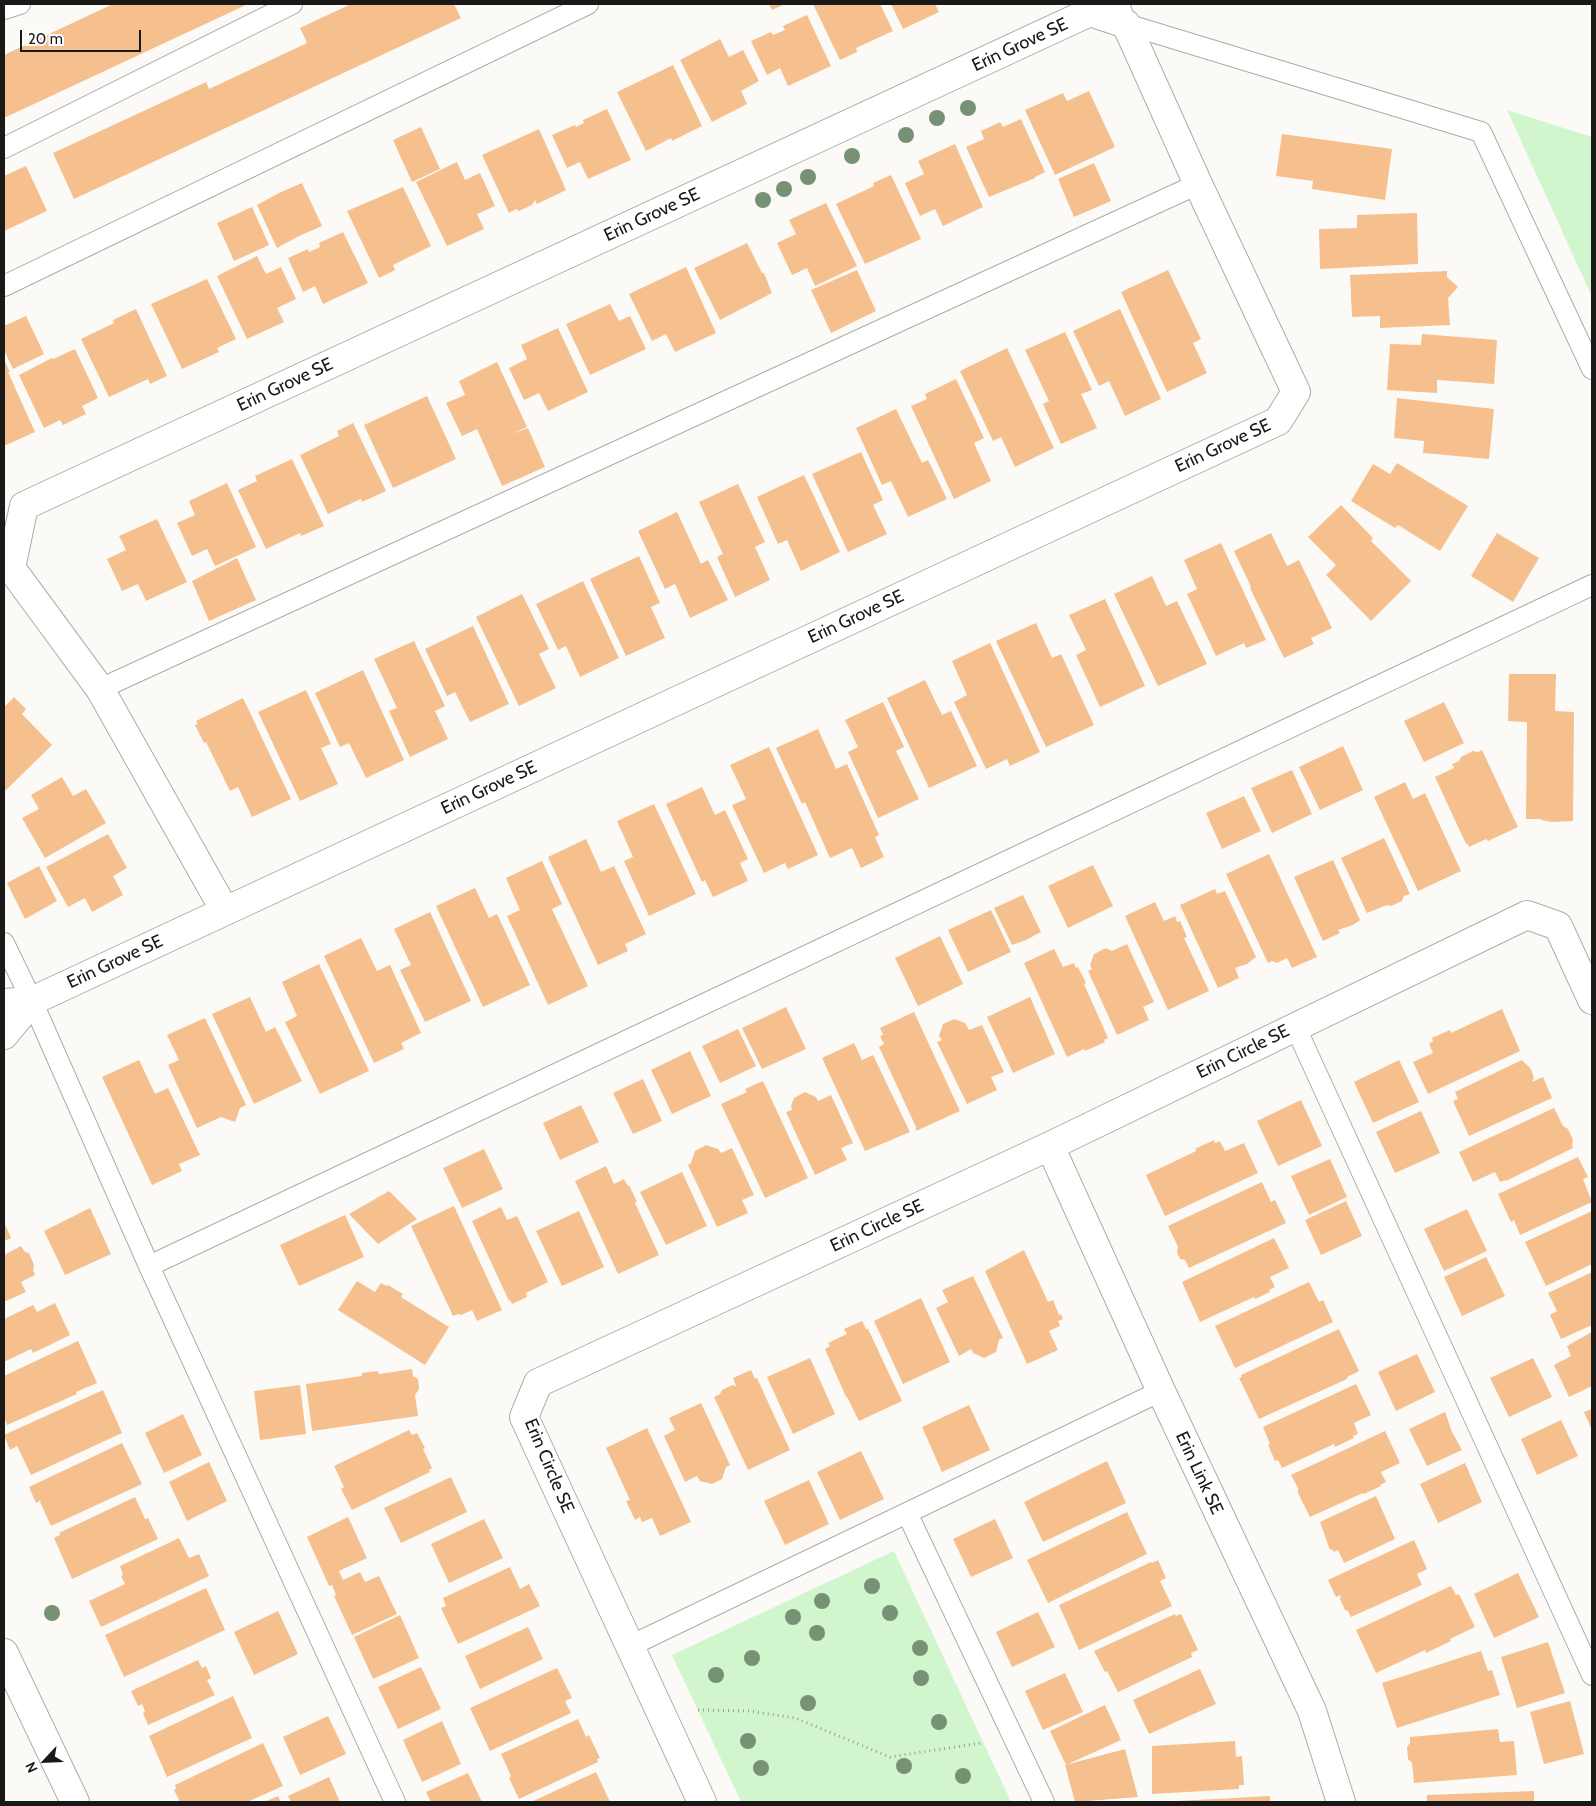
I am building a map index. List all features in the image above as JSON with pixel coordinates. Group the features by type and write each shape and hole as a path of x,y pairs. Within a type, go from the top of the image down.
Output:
{"street":[{"name":"Erin Grove SE","path":"4,1003 32,1001 1278,421 1296,392 1198,184 1122,14 1090,12 24,506 11,568 100,688 225,911"},
{"name":"Erin Circle SE","path":"702,1802 524,1417 538,1383 1050,1146 1527,914 1558,926 1592,1000"},
{"name":"Erin Grove SE","path":"4,1035 32,1001"},
{"name":"Erin Link SE","path":"1050,1146 1161,1391 1312,1712 1341,1802"},
{"path":"4,1653 75,1802"}],"lane":[{"path":"4,10 20,4"},
{"path":"4,148 292,4"},
{"path":"4,286 588,4"},
{"path":"1122,14 1481,132 1592,369"},
{"path":"100,688 1198,184"},
{"path":"149,1266 1592,585"},
{"path":"4,943 32,1001 149,1266 395,1802"},
{"path":"1295,1026 1592,1675"},
{"path":"630,1646 1161,1391"},
{"path":"907,1513 1044,1802"}],"path":[{"path":"666,1725 698,1710 749,1711 795,1718 890,1757 988,1742 1011,1733"}],"green space":[{"path":"1507,110 1592,137 1592,297"},
{"path":"894,1551 1011,1802 741,1802 672,1655"}],"building":[{"path":"113,4 248,4 4,118 4,55"},
{"path":"351,4 454,4 461,18 74,199 53,153 206,82 209,89 307,43 300,28"},
{"path":"769,4 785,4 772,10"},
{"path":"813,4 880,4 893,31 856,48 857,52 840,60"},
{"path":"891,4 935,4 939,12 903,29"},
{"path":"807,15 831,66 788,86 780,68 767,75 751,41 771,32 773,35 785,30 783,26"},
{"path":"720,39 729,57 743,50 759,81 741,91 747,104 712,122 680,60"},
{"path":"673,65 702,126 672,141 671,138 646,151 617,92"},
{"path":"1089,91 1115,147 1055,175 1025,110 1063,93 1067,101"},
{"path":"607,109 631,160 588,179 580,162 567,168 552,135 575,125 576,127 584,123 583,120"},
{"path":"1021,119 1045,172 989,197 966,147 984,139 981,131 1000,122 1003,127"},
{"path":"421,127 440,169 412,182 393,140"},
{"path":"539,129 566,190 537,204 535,200 532,205 509,213 482,155"},
{"path":"1282,134 1392,149 1385,200 1312,189 1313,181 1276,176"},
{"path":"955,144 983,207 943,226 935,209 920,216 905,183 924,174 918,161"},
{"path":"457,162 465,180 480,173 495,206 477,214 484,229 447,246 416,182"},
{"path":"1094,163 1111,201 1074,217 1058,179"},
{"path":"26,166 47,211 4,231 4,176"},
{"path":"891,175 921,239 865,264 836,204 874,186 873,183"},
{"path":"302,183 322,226 277,248 257,205"},
{"path":"403,187 431,246 393,265 395,270 379,278 347,211"},
{"path":"826,203 857,266 815,286 807,268 792,275 777,243 796,234 789,220"},
{"path":"252,207 269,245 234,261 217,223"},
{"path":"1417,213 1418,264 1320,269 1319,229 1357,228 1357,215"},
{"path":"343,232 368,283 323,304 315,286 303,292 288,258 308,249 309,252 320,247 319,243"},
{"path":"747,243 762,273 764,273 772,293 720,320 694,268"},
{"path":"257,256 266,274 281,267 296,299 277,308 284,322 247,339 217,276"},
{"path":"686,267 716,333 675,352 666,334 652,341 629,294"},
{"path":"857,270 876,311 831,333 811,290"},
{"path":"1168,270 1201,339 1193,343 1207,373 1167,392 1121,292"},
{"path":"1447,271 1447,277 1458,287 1448,298 1450,325 1380,328 1380,316 1352,317 1350,275"},
{"path":"207,279 236,339 217,348 219,352 182,369 151,304"},
{"path":"610,304 619,321 630,316 646,349 590,375 566,324"},
{"path":"136,309 167,376 150,384 148,379 109,397 81,339 114,323 113,320"},
{"path":"1120,309 1161,399 1125,416 1109,381 1099,386 1073,331"},
{"path":"26,316 44,354 13,369 4,350 4,326"},
{"path":"558,328 588,392 548,411 539,393 524,400 509,368 527,359 521,345"},
{"path":"1065,332 1092,390 1081,394 1097,428 1061,444 1043,404 1049,401 1025,350"},
{"path":"1422,334 1497,340 1494,384 1437,380 1437,393 1387,390 1390,344 1421,345"},
{"path":"1007,348 1054,448 1015,467 1001,437 993,441 960,371"},
{"path":"75,349 98,398 82,406 86,414 63,425 60,420 44,428 19,375 52,358"},
{"path":"4,360 35,432 4,446"},
{"path":"497,362 527,427 512,434 528,428 545,467 502,486 477,429 462,436 446,403 465,395 459,381"},
{"path":"956,379 984,438 974,443 991,481 954,499 911,406 927,399 925,394"},
{"path":"427,396 456,459 393,488 364,425"},
{"path":"1397,398 1494,409 1489,459 1423,453 1424,441 1394,438"},
{"path":"896,409 922,463 928,460 947,499 908,517 891,481 882,485 856,428"},
{"path":"353,423 386,491 362,502 361,499 328,514 300,455 339,436 337,431"},
{"path":"861,452 883,500 873,505 887,534 848,552 812,474"},
{"path":"292,459 324,526 301,536 300,533 266,549 238,490 257,481 255,476"},
{"path":"1397,463 1468,506 1440,551 1398,525 1395,528 1351,501 1373,464 1390,474"},
{"path":"804,475 840,552 801,571 787,540 778,544 757,497"},
{"path":"227,483 256,547 215,566 207,549 192,556 177,523 195,515 189,501"},
{"path":"738,484 765,542 755,547 770,580 735,597 717,557 723,554 699,502"},
{"path":"1341,505 1373,538 1371,541 1411,581 1371,621 1326,575 1336,565 1308,537"},
{"path":"677,512 701,564 708,560 728,600 690,618 675,584 665,589 638,531"},
{"path":"157,519 187,582 146,601 138,584 122,591 107,559 126,550 119,536"},
{"path":"1271,533 1287,566 1299,560 1332,628 1311,638 1314,644 1284,658 1234,551"},
{"path":"1497,533 1539,558 1513,602 1471,576"},
{"path":"1221,543 1266,640 1246,648 1244,643 1216,656 1187,594 1197,589 1184,560"},
{"path":"639,556 660,603 651,607 665,638 626,656 590,579"},
{"path":"237,558 256,600 209,621 192,581"},
{"path":"1152,576 1166,606 1177,601 1207,664 1158,686 1114,594"},
{"path":"583,581 619,658 580,677 566,646 558,650 536,604"},
{"path":"522,594 549,649 539,654 556,688 519,706 476,617"},
{"path":"1105,599 1145,686 1100,707 1076,655 1086,650 1069,615"},
{"path":"1036,623 1052,658 1061,654 1094,725 1046,747 996,641"},
{"path":"473,626 509,704 470,722 455,692 447,696 425,649"},
{"path":"414,641 445,706 435,711 448,739 410,757 389,711 397,708 374,659"},
{"path":"990,643 1040,752 1010,766 1007,759 986,769 954,702 967,695 952,661"},
{"path":"363,670 404,760 366,778 349,743 340,747 315,693"},
{"path":"1509,674 1556,674 1555,711 1574,712 1573,821 1552,822 1541,819 1526,819 1527,722 1508,721"},
{"path":"925,680 942,715 951,711 977,766 929,788 887,698"},
{"path":"306,690 331,744 321,748 338,784 300,801 258,712"},
{"path":"14,697 26,709 22,714 52,745 5,791 4,707"},
{"path":"243,698 291,799 252,817 238,787 230,791 206,742 204,743 195,725 198,724 196,721"},
{"path":"883,702 904,747 896,751 919,799 878,818 848,752 858,747 845,720"},
{"path":"1444,702 1464,743 1424,762 1404,721"},
{"path":"818,729 836,769 847,764 879,835 875,837 884,857 861,868 852,848 830,858 805,802 802,804 776,748"},
{"path":"1343,746 1363,790 1320,810 1299,767"},
{"path":"769,747 818,855 788,869 785,863 764,873 732,805 746,799 730,765"},
{"path":"1482,750 1518,827 1488,841 1486,839 1469,847 1435,777 1454,768 1452,764 1459,761 1461,757 1473,751 1478,752"},
{"path":"1292,770 1312,814 1272,833 1251,788"},
{"path":"62,777 73,796 86,789 106,823 45,858 22,818 39,809 31,795"},
{"path":"1405,782 1413,799 1425,793 1461,871 1418,891 1374,797"},
{"path":"702,787 715,815 725,810 748,859 740,863 748,881 713,897 705,880 702,882 666,804"},
{"path":"1244,796 1261,831 1222,849 1206,813"},
{"path":"654,804 696,894 649,916 624,861 633,857 617,821"},
{"path":"108,834 127,868 113,876 123,895 92,912 85,898 68,907 46,867"},
{"path":"1384,838 1410,894 1404,896 1402,901 1391,906 1387,905 1367,913 1341,858"},
{"path":"586,839 601,872 614,866 646,934 625,944 628,951 598,965 548,857"},
{"path":"1269,854 1317,957 1292,968 1287,958 1277,963 1272,961 1268,963 1226,874"},
{"path":"1333,860 1360,920 1353,925 1338,930 1340,933 1323,941 1294,877"},
{"path":"542,861 562,904 552,909 588,986 548,1005 507,916 520,910 506,878"},
{"path":"1093,865 1113,906 1068,928 1048,886"},
{"path":"39,866 57,901 25,919 7,883"},
{"path":"475,888 489,918 497,914 530,985 483,1007 436,906"},
{"path":"1215,889 1217,894 1225,891 1256,957 1247,964 1235,968 1239,978 1218,988 1180,905"},
{"path":"1023,895 1041,932 1012,945 994,908"},
{"path":"1155,902 1164,921 1175,916 1177,922 1180,921 1187,937 1184,938 1209,991 1168,1010 1125,916"},
{"path":"991,910 1011,952 968,972 948,930"},
{"path":"430,912 471,1001 425,1022 400,970 411,965 394,929"},
{"path":"940,936 963,984 918,1006 895,958"},
{"path":"361,938 377,971 390,965 421,1033 401,1043 404,1049 374,1063 324,956"},
{"path":"1127,944 1154,1002 1143,1007 1149,1020 1117,1035 1088,971 1092,969 1090,965 1094,954 1106,948 1112,951"},
{"path":"1054,949 1063,967 1074,963 1076,968 1078,967 1108,1038 1104,1040 1105,1042 1067,1057 1024,963"},
{"path":"319,964 369,1071 320,1094 285,1022 297,1016 282,982"},
{"path":"250,997 266,1032 275,1027 302,1081 254,1104 212,1014"},
{"path":"1030,997 1055,1054 1013,1073 987,1017"},
{"path":"786,1007 806,1049 762,1069 742,1028"},
{"path":"1502,1009 1520,1051 1428,1094 1413,1062 1433,1053 1429,1044 1433,1041 1432,1038 1450,1030 1451,1033"},
{"path":"914,1012 960,1111 916,1131 916,1127 879,1047 884,1044 880,1036 883,1035 880,1028"},
{"path":"205,1018 246,1105 240,1108 235,1122 221,1117 197,1128 168,1065 179,1060 167,1035"},
{"path":"954,1019 965,1023 969,1030 982,1025 1004,1072 991,1077 997,1090 967,1104 937,1042 942,1040 939,1036 943,1024"},
{"path":"738,1029 756,1066 720,1083 702,1046"},
{"path":"854,1043 862,1060 873,1055 910,1132 865,1151 822,1058"},
{"path":"690,1051 711,1096 672,1114 651,1070"},
{"path":"139,1060 155,1094 168,1088 200,1155 179,1164 182,1171 152,1185 102,1077"},
{"path":"1399,1060 1419,1102 1373,1123 1354,1082"},
{"path":"1522,1060 1531,1069 1534,1078 1532,1082 1543,1077 1552,1098 1469,1136 1453,1101 1458,1099 1455,1092"},
{"path":"643,1079 662,1121 633,1134 613,1093"},
{"path":"763,1081 808,1178 765,1198 721,1104 747,1092 745,1089"},
{"path":"805,1092 816,1097 818,1101 831,1095 853,1143 841,1148 847,1160 815,1175 786,1112 792,1110 791,1106 794,1098"},
{"path":"1301,1100 1322,1146 1278,1166 1257,1121"},
{"path":"581,1105 599,1142 560,1160 543,1123"},
{"path":"1554,1108 1563,1126 1568,1129 1573,1140 1573,1148 1506,1181 1500,1182 1495,1172 1473,1182 1459,1152"},
{"path":"1421,1111 1440,1153 1395,1173 1376,1132"},
{"path":"1214,1140 1215,1143 1220,1141 1225,1151 1244,1143 1258,1173 1165,1216 1146,1175 1196,1151 1195,1149"},
{"path":"706,1145 718,1149 721,1153 732,1148 754,1195 742,1200 748,1213 717,1227 688,1165 691,1163 695,1151"},
{"path":"484,1149 503,1189 462,1208 443,1168"},
{"path":"1578,1157 1588,1177 1583,1179 1592,1202 1520,1235 1514,1220 1511,1222 1498,1194"},
{"path":"1330,1159 1347,1197 1309,1215 1291,1176"},
{"path":"606,1166 614,1184 624,1179 629,1185 637,1202 635,1203 659,1255 618,1274 575,1181"},
{"path":"682,1172 707,1226 666,1245 640,1192"},
{"path":"1262,1182 1271,1202 1275,1200 1286,1223 1189,1268 1185,1260 1180,1259 1177,1252 1178,1247 1168,1226"},
{"path":"389,1191 417,1219 378,1244 349,1214"},
{"path":"1346,1201 1362,1236 1321,1255 1305,1220"},
{"path":"454,1206 502,1310 477,1321 472,1310 453,1316 411,1226"},
{"path":"501,1207 507,1220 517,1216 548,1282 526,1293 527,1297 512,1304 472,1221"},
{"path":"90,1208 111,1254 65,1275 44,1231"},
{"path":"1467,1209 1487,1251 1444,1271 1424,1229"},
{"path":"579,1211 604,1267 562,1286 536,1231"},
{"path":"1592,1211 1592,1264 1546,1286 1525,1242"},
{"path":"345,1215 364,1257 299,1286 280,1245"},
{"path":"4,1222 11,1238 4,1241"},
{"path":"1274,1238 1289,1268 1270,1277 1275,1287 1269,1290 1270,1292 1255,1299 1254,1297 1200,1322 1182,1282"},
{"path":"21,1246 25,1252 29,1253 34,1265 35,1275 21,1282 26,1292 4,1302 4,1255"},
{"path":"1024,1250 1048,1302 1053,1300 1059,1315 1061,1314 1063,1319 1058,1321 1060,1326 1049,1331 1058,1350 1027,1364 985,1271"},
{"path":"1486,1257 1505,1296 1462,1316 1444,1277"},
{"path":"1592,1272 1592,1325 1561,1339 1550,1315 1557,1311 1548,1293"},
{"path":"973,1276 1003,1338 999,1340 996,1352 984,1358 973,1353 971,1349 959,1356 936,1308 948,1302 942,1290"},
{"path":"357,1281 375,1292 381,1283 386,1286 388,1285 403,1294 401,1297 449,1327 425,1365 338,1310"},
{"path":"1309,1282 1319,1302 1323,1300 1333,1322 1235,1368 1215,1326"},
{"path":"921,1298 950,1362 903,1384 874,1321"},
{"path":"55,1303 70,1335 33,1353 31,1349 4,1362 4,1319 33,1305 37,1312"},
{"path":"862,1321 866,1329 868,1329 902,1401 859,1421 846,1397 825,1349 830,1346 828,1343 847,1334 844,1329"},
{"path":"1339,1329 1359,1371 1347,1377 1347,1379 1259,1419 1239,1378 1242,1377 1241,1375"},
{"path":"1592,1333 1592,1386 1569,1397 1554,1365 1571,1356 1567,1346"},
{"path":"78,1341 97,1383 76,1392 77,1394 7,1425 4,1417 4,1376"},
{"path":"1417,1354 1435,1392 1396,1411 1378,1372"},
{"path":"810,1358 835,1414 793,1434 767,1377"},
{"path":"1533,1358 1552,1397 1509,1417 1490,1378"},
{"path":"412,1369 413,1376 418,1379 419,1389 415,1395 418,1416 312,1431 306,1384 362,1376 362,1373 378,1371 379,1374"},
{"path":"751,1370 755,1379 757,1378 790,1450 748,1470 714,1397 732,1385 736,1386 733,1378"},
{"path":"1356,1384 1371,1415 1354,1423 1358,1434 1353,1436 1354,1438 1335,1447 1334,1444 1282,1468 1278,1460 1275,1461 1263,1427"},
{"path":"300,1385 306,1434 260,1440 254,1391"},
{"path":"103,1390 122,1433 31,1475 17,1446 10,1450 4,1435"},
{"path":"701,1403 730,1465 726,1467 722,1479 712,1484 700,1481 697,1476 685,1482 664,1436 675,1430 669,1418"},
{"path":"969,1405 990,1450 942,1472 922,1427"},
{"path":"1592,1409 1592,1430 1584,1412"},
{"path":"1445,1412 1452,1432 1462,1450 1427,1466 1409,1429"},
{"path":"183,1414 202,1455 164,1473 145,1433"},
{"path":"1561,1420 1578,1456 1537,1475 1521,1439"},
{"path":"647,1428 691,1522 660,1536 652,1518 642,1522 640,1517 635,1520 626,1501 630,1500 606,1448"},
{"path":"409,1430 412,1435 417,1433 425,1448 423,1449 432,1468 429,1470 430,1472 352,1510 341,1489 344,1487 334,1466"},
{"path":"1385,1431 1400,1463 1381,1472 1386,1482 1364,1494 1310,1517 1291,1475"},
{"path":"122,1443 142,1484 51,1526 40,1502 41,1500 36,1503 29,1487"},
{"path":"861,1451 884,1499 840,1520 817,1472"},
{"path":"1107,1461 1126,1503 1043,1542 1024,1502"},
{"path":"209,1462 227,1501 187,1521 169,1482"},
{"path":"1465,1463 1482,1502 1438,1523 1420,1484"},
{"path":"451,1477 467,1512 401,1543 384,1508"},
{"path":"809,1480 829,1524 785,1545 764,1501"},
{"path":"1376,1496 1395,1539 1344,1563 1338,1550 1334,1552 1332,1549 1330,1550 1320,1522"},
{"path":"135,1497 145,1519 148,1518 158,1539 72,1579 54,1538 60,1535 59,1533"},
{"path":"1127,1512 1147,1554 1048,1603 1027,1560"},
{"path":"348,1517 367,1558 339,1571 343,1580 360,1572 365,1582 379,1576 397,1614 352,1635 334,1596 336,1595 332,1585 329,1586 307,1537"},
{"path":"484,1519 503,1558 449,1583 431,1544"},
{"path":"995,1519 1013,1558 971,1577 953,1539"},
{"path":"179,1538 189,1558 199,1554 209,1576 101,1627 89,1601 125,1584 121,1576 123,1575 120,1566"},
{"path":"1414,1540 1427,1569 1417,1574 1422,1585 1351,1617 1340,1599 1341,1595 1336,1597 1328,1580"},
{"path":"1158,1560 1166,1578 1160,1581 1172,1606 1079,1650 1059,1605"},
{"path":"510,1567 520,1589 529,1584 540,1606 458,1644 441,1608 446,1606 443,1598"},
{"path":"1518,1573 1539,1617 1494,1638 1474,1594"},
{"path":"1451,1586 1456,1595 1459,1594 1475,1627 1426,1653 1425,1650 1376,1673 1356,1630"},
{"path":"206,1588 225,1630 124,1677 105,1635"},
{"path":"278,1611 298,1654 254,1675 234,1632"},
{"path":"1038,1612 1055,1647 1012,1667 996,1632"},
{"path":"1175,1614 1176,1616 1181,1614 1198,1650 1191,1653 1192,1657 1118,1692 1094,1651"},
{"path":"400,1615 419,1658 373,1679 354,1637"},
{"path":"528,1627 543,1659 480,1689 465,1656"},
{"path":"1548,1642 1565,1693 1517,1708 1501,1657"},
{"path":"1481,1651 1488,1671 1492,1670 1500,1695 1397,1728 1382,1683"},
{"path":"198,1660 202,1668 206,1666 211,1678 207,1680 215,1695 148,1725 143,1713 145,1712 142,1704 138,1706 131,1691"},
{"path":"421,1667 441,1709 398,1729 378,1687"},
{"path":"557,1668 572,1698 565,1701 571,1713 490,1751 470,1708"},
{"path":"1200,1669 1216,1704 1149,1734 1133,1700"},
{"path":"1065,1673 1083,1712 1043,1730 1025,1691"},
{"path":"233,1696 252,1738 167,1777 149,1736"},
{"path":"1570,1701 1584,1754 1544,1764 1530,1712"},
{"path":"1105,1705 1121,1740 1066,1765 1050,1731"},
{"path":"328,1716 346,1754 300,1775 283,1737"},
{"path":"578,1719 586,1737 589,1735 600,1758 597,1759 598,1762 519,1799 501,1754"},
{"path":"442,1721 461,1764 422,1782 403,1740"},
{"path":"1498,1729 1500,1742 1514,1741 1517,1775 1414,1783 1412,1763 1408,1759 1407,1747 1410,1743 1410,1737"},
{"path":"1235,1741 1236,1757 1242,1756 1244,1785 1239,1785 1239,1789 1152,1794 1152,1746"},
{"path":"263,1743 283,1786 247,1802 180,1802 174,1790 176,1789 175,1785"},
{"path":"1125,1749 1138,1797 1075,1802 1065,1765"},
{"path":"596,1772 610,1802 531,1802"},
{"path":"468,1773 482,1802 431,1802 426,1792"},
{"path":"329,1777 340,1802 291,1802 288,1796"},
{"path":"1534,1791 1534,1802 1427,1802 1427,1795"},
{"path":"278,1796 281,1802 264,1802"},
{"path":"1270,1796 1270,1802 1177,1802 1177,1801"}]}
